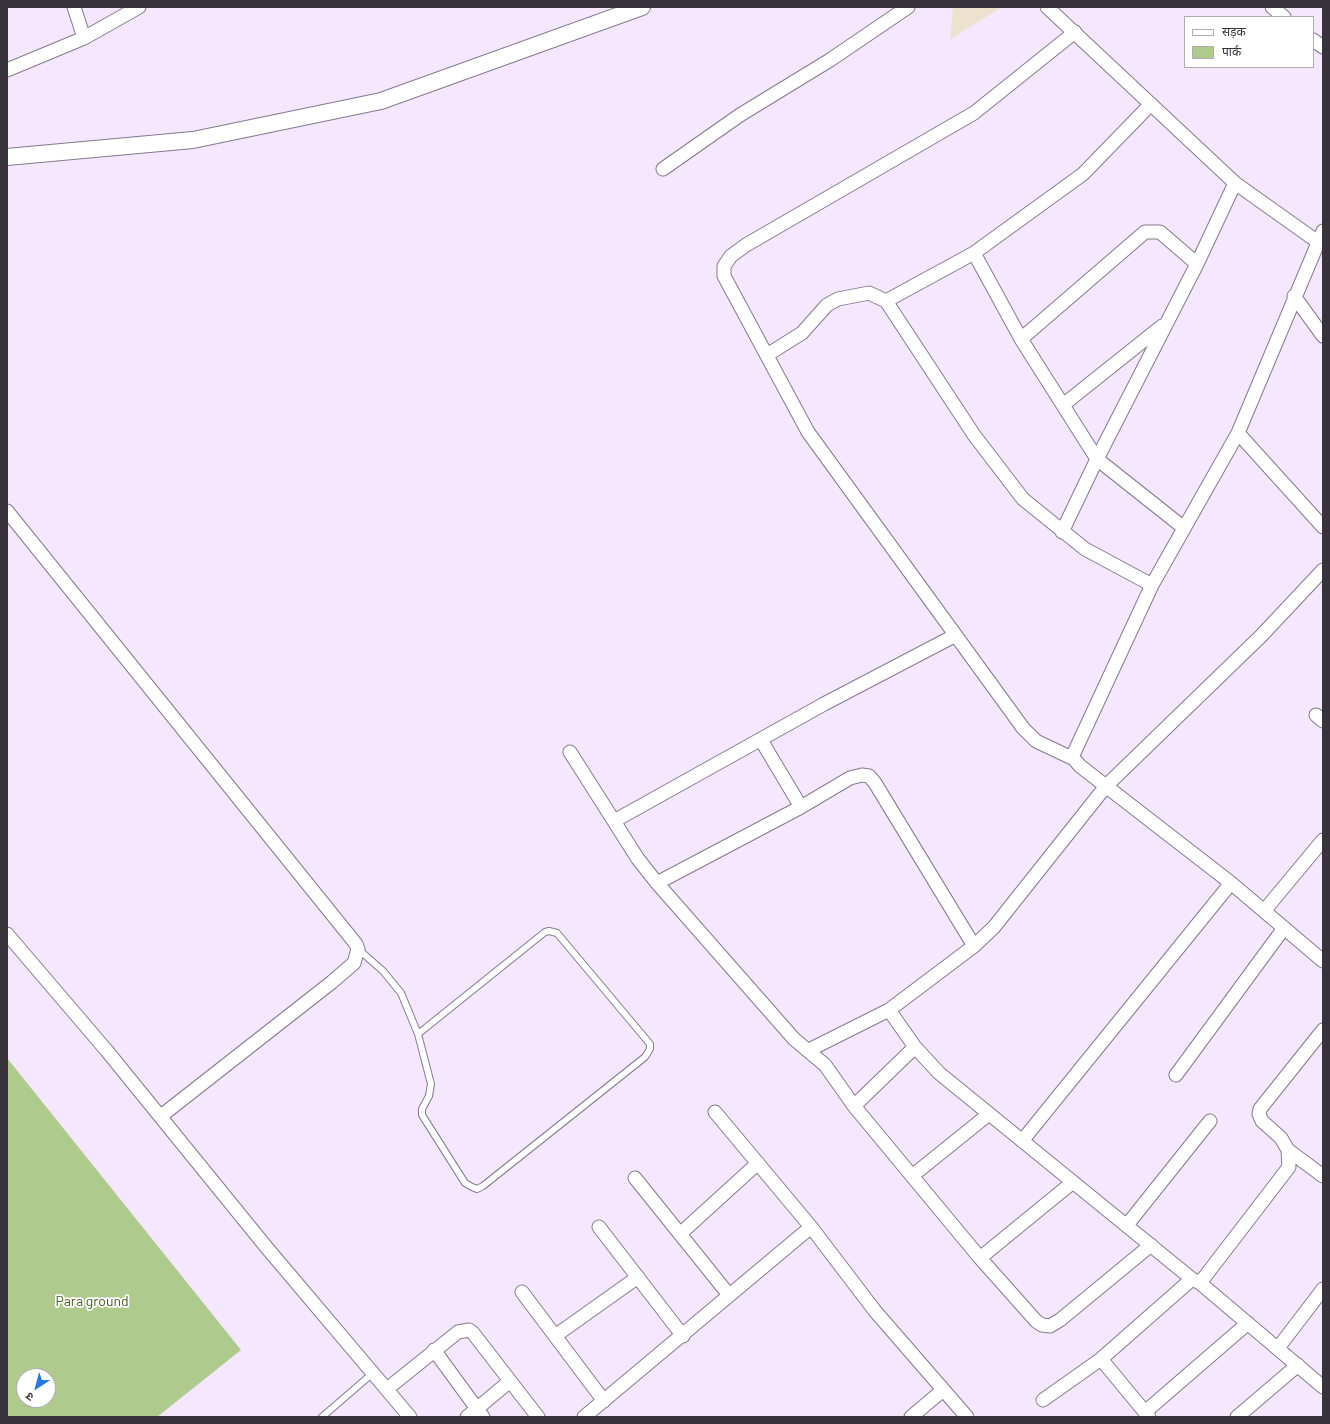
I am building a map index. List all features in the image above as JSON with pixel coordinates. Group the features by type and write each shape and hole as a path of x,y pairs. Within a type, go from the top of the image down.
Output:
{"street":[{"path":"74,7 84,38"},
{"path":"7,70 84,38 139,7"},
{"path":"7,157 193,140 381,102 642,7"},
{"path":"664,169 740,115 830,60 908,7"},
{"path":"1047,7 1235,182 1321,236 1294,296 1238,433 1152,585 1074,750 1074,759"},
{"path":"1272,7 1283,16"},
{"path":"1075,32 974,113 731,256 724,266 724,276 808,432 954,636 1027,733 1036,741 1074,759 1080,766 1231,883 1323,961"},
{"path":"1314,41 1323,47"},
{"path":"886,301 974,253 1083,174 1151,104"},
{"path":"1062,532 1097,459 1196,264 1235,182"},
{"path":"1021,339 1144,232 1160,232 1196,264"},
{"path":"974,253 1021,339 1097,459 1184,528"},
{"path":"767,356 802,333 827,306 838,300 869,293 886,301 974,435 1023,499 1085,550 1152,585"},
{"path":"1294,296 1323,336"},
{"path":"1063,405 1167,322"},
{"path":"1238,433 1323,527"},
{"path":"7,511 356,944 358,949 354,963 332,982 161,1116"},
{"path":"809,1050 889,1010 974,946 994,927 1106,786 1261,636 1323,570"},
{"path":"614,821 954,636"},
{"path":"761,740 801,807"},
{"path":"570,752 638,859 657,883 794,1039 809,1050 825,1065 854,1106 980,1258 1036,1321 1042,1325 1050,1326 1060,1320 1151,1245"},
{"path":"657,883 801,807 850,778 862,775 869,776 974,946"},
{"path":"1264,911 1323,840"},
{"path":"1022,1141 1231,883"},
{"path":"1176,1075 1284,928"},
{"path":"7,934 161,1116 267,1248 410,1417"},
{"path":"889,1010 915,1047 939,1073 1248,1323 1323,1387"},
{"path":"1043,1400 1101,1359 1196,1281 1286,1173 1290,1161 1288,1150 1281,1138 1262,1121 1259,1114 1260,1109 1323,1030"},
{"path":"854,1106 915,1047"},
{"path":"716,1112 811,1227 875,1311 967,1417"},
{"path":"912,1176 989,1114"},
{"path":"1127,1225 1210,1121"},
{"path":"1288,1150 1323,1176"},
{"path":"680,1234 758,1164"},
{"path":"635,1178 729,1295"},
{"path":"980,1258 1073,1182"},
{"path":"600,1227 683,1336"},
{"path":"584,1417 683,1336 729,1295 811,1227"},
{"path":"555,1336 638,1277"},
{"path":"1278,1348 1323,1289"},
{"path":"522,1292 604,1400"},
{"path":"1101,1359 1147,1415 1248,1323"},
{"path":"387,1389 458,1332 469,1330 473,1333 538,1417"},
{"path":"434,1350 476,1414 510,1381"},
{"path":"1237,1417 1298,1365"},
{"path":"911,1417 943,1390"}],"lane":[{"path":"358,949 395,984 406,1003 418,1034 431,1084 429,1096 422,1109 422,1115 466,1183 477,1189 645,1057 650,1049 650,1044 557,933 549,930 418,1034"},
{"path":"322,1417 373,1373"}],"shaded area":[{"path":"953,7 1002,7 950,39"}],"green space":[{"name":"Para ground","path":"7,1058 241,1350 157,1417 7,1417"}]}
